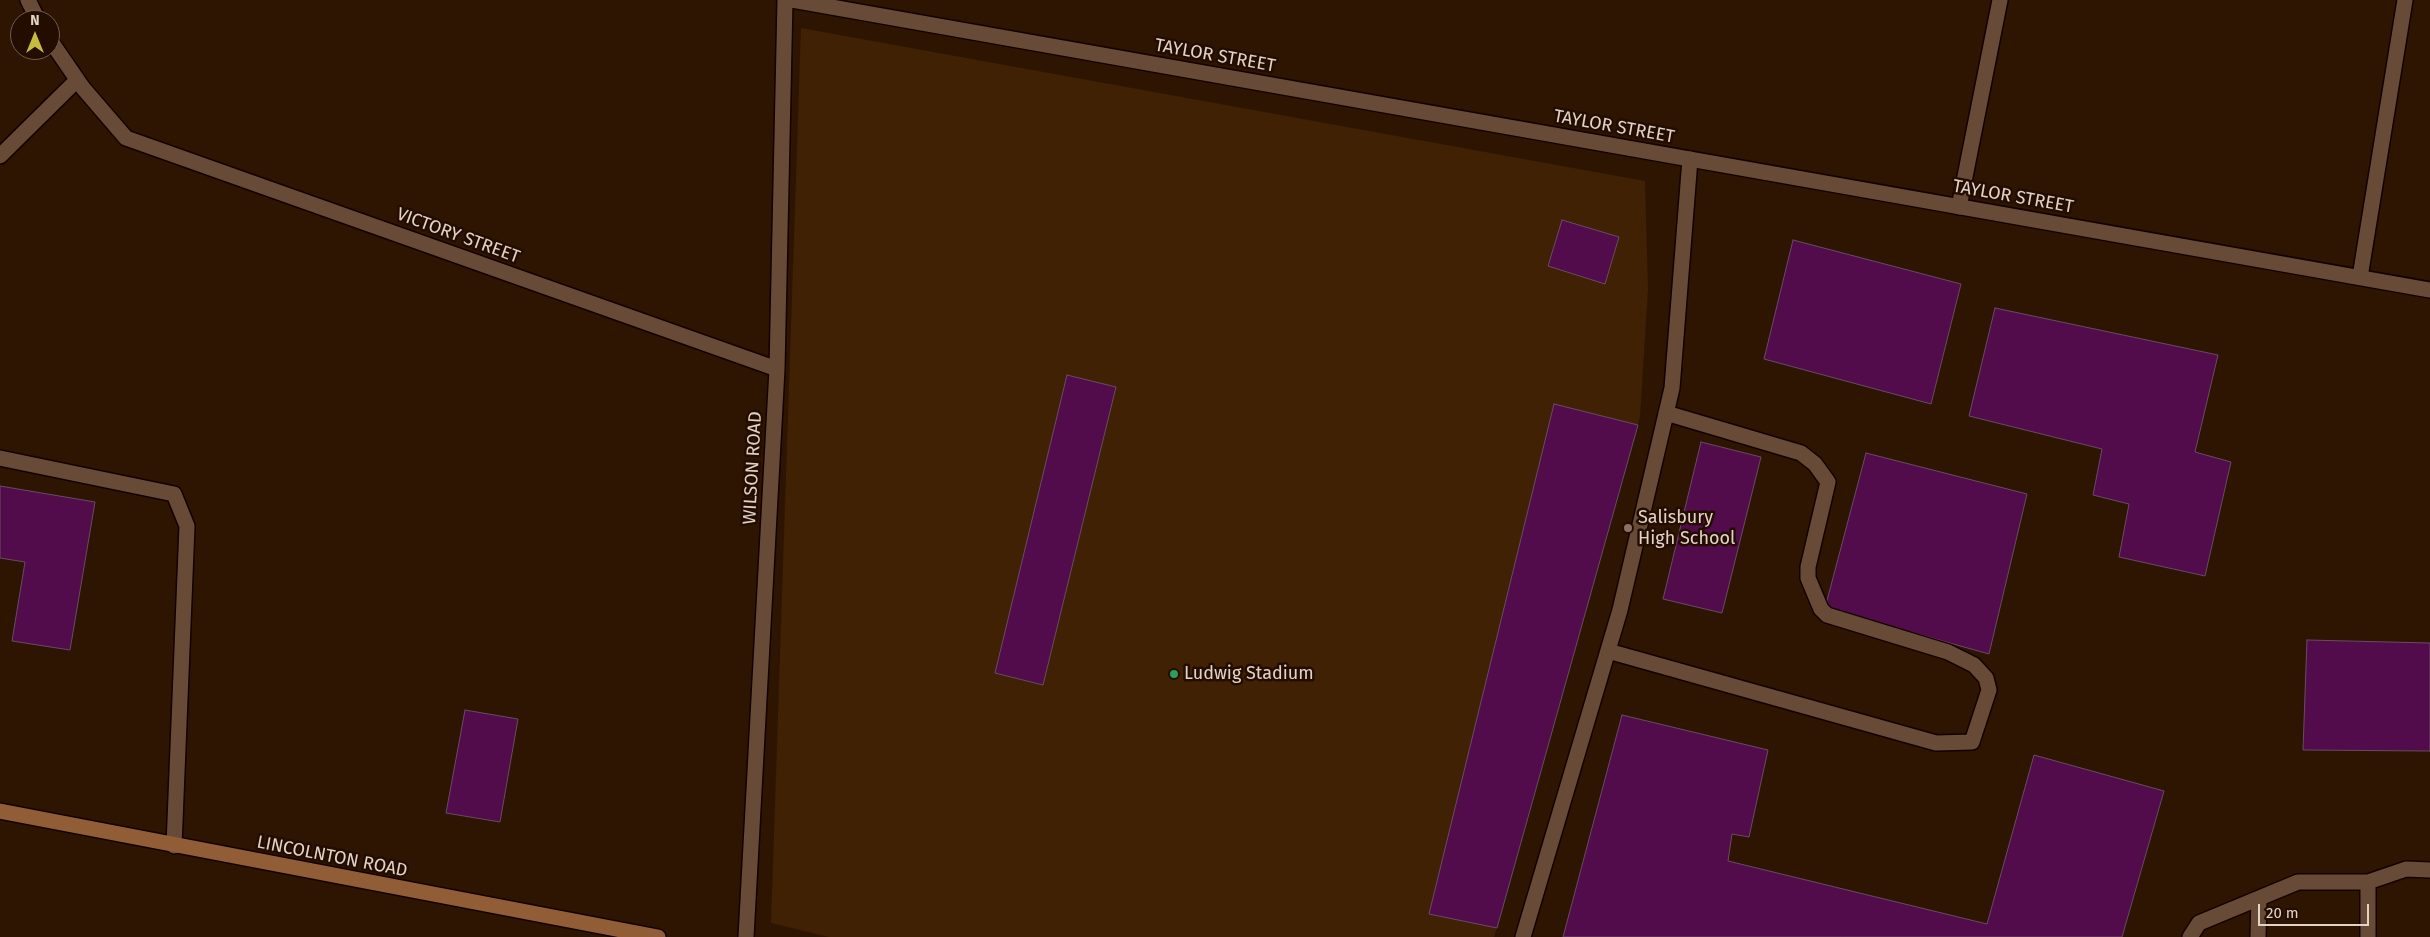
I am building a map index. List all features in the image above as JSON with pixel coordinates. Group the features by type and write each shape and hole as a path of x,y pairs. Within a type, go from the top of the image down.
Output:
{"street":[{"name":"WILSON ROAD","path":"746,937 777,369 785,0"},
{"name":"TAYLOR STREET","path":"792,0 2430,290"},
{"path":"2360,278 2405,0"},
{"path":"1959,207 2000,5"},
{"path":"0,156 77,80 60,55"},
{"name":"VICTORY STREET","path":"77,80 126,138 777,369"},
{"path":"1523,937 1608,651 1672,388 1690,159"},
{"path":"1608,651 1936,743 1972,742 1989,690 1986,678 1974,665 1948,652 1827,615 1821,608 1808,578 1808,567 1828,482 1815,464 1801,453 1666,413"},
{"path":"0,458 174,494 186,526 174,846"},
{"name":"LINCOLNTON ROAD","path":"0,811 628,934 658,937"},
{"path":"2190,937 2199,923 2298,882 2368,882 2406,869 2430,870"},
{"path":"2368,882 2368,937"},
{"path":"2258,937 2259,898"}],"shaded area":[{"name":"Ludwig Stadium","path":"801,28 1645,181 1648,289 1640,417 1494,937 829,937 771,923"}],"building":[{"path":"1562,220 1619,237 1605,284 1548,266"},
{"path":"1793,240 1961,284 1931,404 1764,359"},
{"path":"1995,308 2218,355 2195,452 2231,462 2205,576 2119,557 2129,504 2093,495 2102,449 1969,416"},
{"path":"1067,375 1116,387 1043,685 995,673"},
{"path":"1554,404 1638,425 1497,928 1429,914"},
{"path":"1701,442 1761,457 1722,613 1663,599"},
{"path":"1866,453 2027,494 1989,654 1825,608"},
{"path":"0,486 95,502 70,650 12,641 25,562 0,558"},
{"path":"2307,640 2430,643 2430,751 2303,750"},
{"path":"465,710 518,719 500,822 446,813"},
{"path":"1622,715 1768,750 1749,837 1732,834 1728,861 1987,924 2034,755 2164,791 2122,937 1563,937"}],"place":[{"name":"Salisbury High School","path":"1628,528"},
{"name":"Ludwig Stadium","path":"1174,674"}]}
